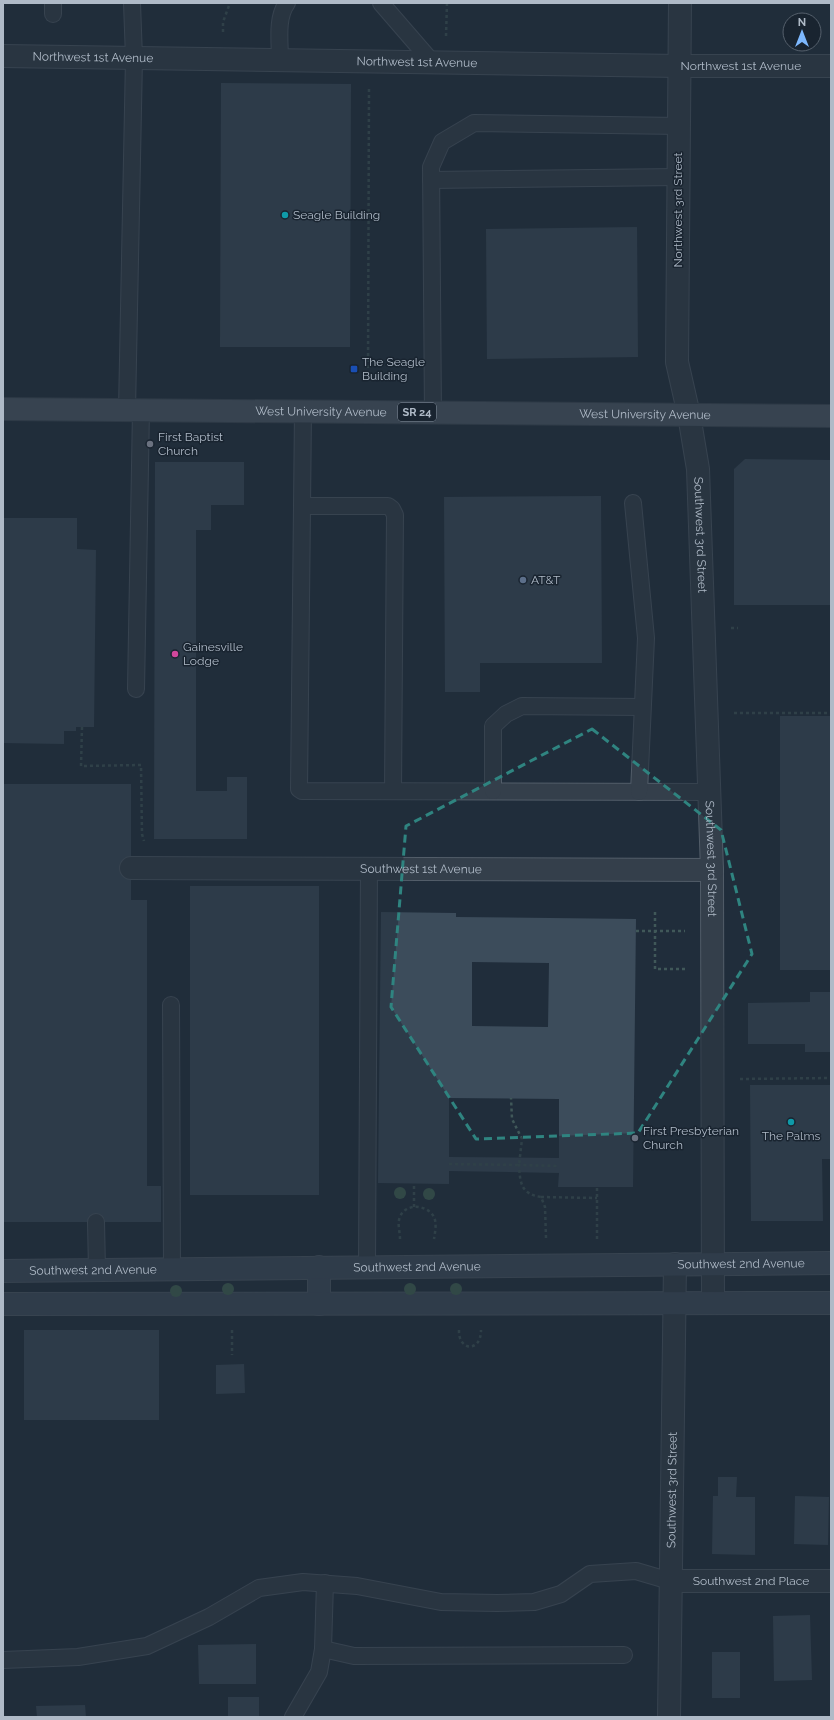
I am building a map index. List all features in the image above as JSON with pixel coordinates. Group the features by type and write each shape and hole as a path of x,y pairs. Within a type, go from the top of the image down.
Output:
{"main road":[{"name":"West University Avenue","path":"3,409 831,416"}],"street":[{"name":"Northwest 3rd Street","path":"680,3 677,362 689,415"},
{"name":"Northwest 1st Avenue","path":"3,56 679,66 831,66"},
{"name":"Southwest 3rd Street","path":"689,415 698,468 710,792 712,870 713,1303"},
{"name":"Southwest 1st Avenue","path":"131,868 712,870"},
{"name":"Southwest 2nd Avenue","path":"3,1271 831,1263"},
{"name":"Southwest 3rd Street","path":"669,1717 675,1264"},
{"path":"319,1267 319,1304"},
{"path":"3,1304 831,1303"},
{"name":"Southwest 2nd Place","path":"670,1581 831,1581"}],"lane":[{"path":"132,3 134,58 136,689"},
{"path":"280,60 281,13 287,3"},
{"path":"381,3 432,62"},
{"path":"433,412 432,167 442,142 474,123 679,126"},
{"path":"432,180 678,177"},
{"path":"303,412 298,787 302,791 710,792"},
{"path":"633,503 646,638 639,792"},
{"path":"302,506 388,506 395,515 393,791"},
{"path":"493,791 493,726 506,714 522,706 642,707"},
{"path":"367,1267 369,869"},
{"path":"171,1005 172,1269"},
{"path":"96,1222 97,1270"},
{"path":"3,1660 78,1657 147,1646 209,1617 259,1588 303,1582 357,1586 441,1602 497,1603 534,1602 561,1594 590,1574 636,1571 670,1581"},
{"path":"293,1717 319,1672 323,1649 325,1583"},
{"path":"323,1649 354,1656 624,1655"}],"path":[{"path":"222,37 223,22 230,3"},
{"path":"446,36 447,3"},
{"path":"368,374 369,88"},
{"path":"731,628 738,628"},
{"path":"732,713 831,713"},
{"path":"82,727 81,766 141,765 142,839 148,844"},
{"path":"655,912 655,969 685,969"},
{"path":"636,931 685,931"},
{"path":"734,1079 831,1078"},
{"path":"511,1098 512,1119 522,1139 519,1165 520,1177 525,1190 530,1195 541,1197 597,1198"},
{"path":"448,1164 558,1166"},
{"path":"414,1184 414,1207"},
{"path":"597,1187 597,1239"},
{"path":"541,1197 546,1214 546,1239"},
{"path":"400,1239 399,1219 401,1214 414,1207 424,1208 433,1216 435,1228 434,1239"},
{"path":"232,1324 232,1355"},
{"path":"459,1324 459,1335 461,1342 466,1346 471,1347 476,1346 479,1342 482,1324"}],"highlighted area":[{"path":"592,729 721,830 752,954 638,1133 476,1139 391,1007 406,826"}],"building":[{"name":"Seagle Building","path":"221,83 351,84 350,347 220,347"},
{"path":"637,227 638,357 487,359 486,229"},
{"path":"745,459 831,460 831,605 734,605 734,469"},
{"name":"Gainesville Lodge","path":"155,462 244,462 244,505 211,505 211,530 196,530 196,791 227,791 227,777 247,777 247,839 154,839"},
{"name":"AT&T","path":"601,496 602,663 480,663 480,692 445,692 444,497"},
{"path":"3,518 77,518 77,549 96,550 94,727 76,727 76,731 64,731 64,744 3,743"},
{"path":"780,716 831,716 831,970 780,970"},
{"path":"3,784 131,784 131,900 147,900 147,1186 161,1186 161,1222 3,1222"},
{"path":"190,886 319,886 319,1195 190,1195"},
{"path":"381,912 456,913 456,917 636,919 633,1187 558,1187 559,1173 449,1171 449,1184 378,1183","holes":["472,962 549,963 548,1027 472,1026","449,1098 559,1099 559,1158 449,1157"]},
{"path":"810,992 831,992 831,1052 805,1052 805,1044 748,1044 748,1003 810,1002"},
{"name":"The Palms","path":"750,1085 831,1085 831,1159 822,1159 823,1221 751,1221"},
{"path":"24,1330 159,1330 159,1420 24,1420"},
{"path":"244,1364 245,1393 216,1394 216,1365"},
{"path":"718,1477 737,1477 736,1497 755,1497 755,1555 712,1554 713,1496 718,1496"},
{"path":"795,1496 829,1497 828,1545 794,1544"},
{"path":"810,1615 812,1680 774,1681 773,1616"},
{"path":"256,1644 256,1684 199,1684 198,1645"},
{"path":"712,1652 740,1652 740,1698 712,1698"},
{"path":"228,1697 259,1697 259,1717 228,1717"},
{"path":"85,1705 86,1717 37,1717 36,1706"}],"place":[{"name":"Seagle Building","path":"285,215"},
{"name":"The Seagle Building","path":"354,369"},
{"name":"First Baptist Church","path":"150,444"},
{"name":"AT&T","path":"523,580"},
{"name":"Gainesville Lodge","path":"175,654"},
{"name":"The Palms","path":"791,1122"},
{"name":"First Presbyterian Church","path":"635,1138"}]}
